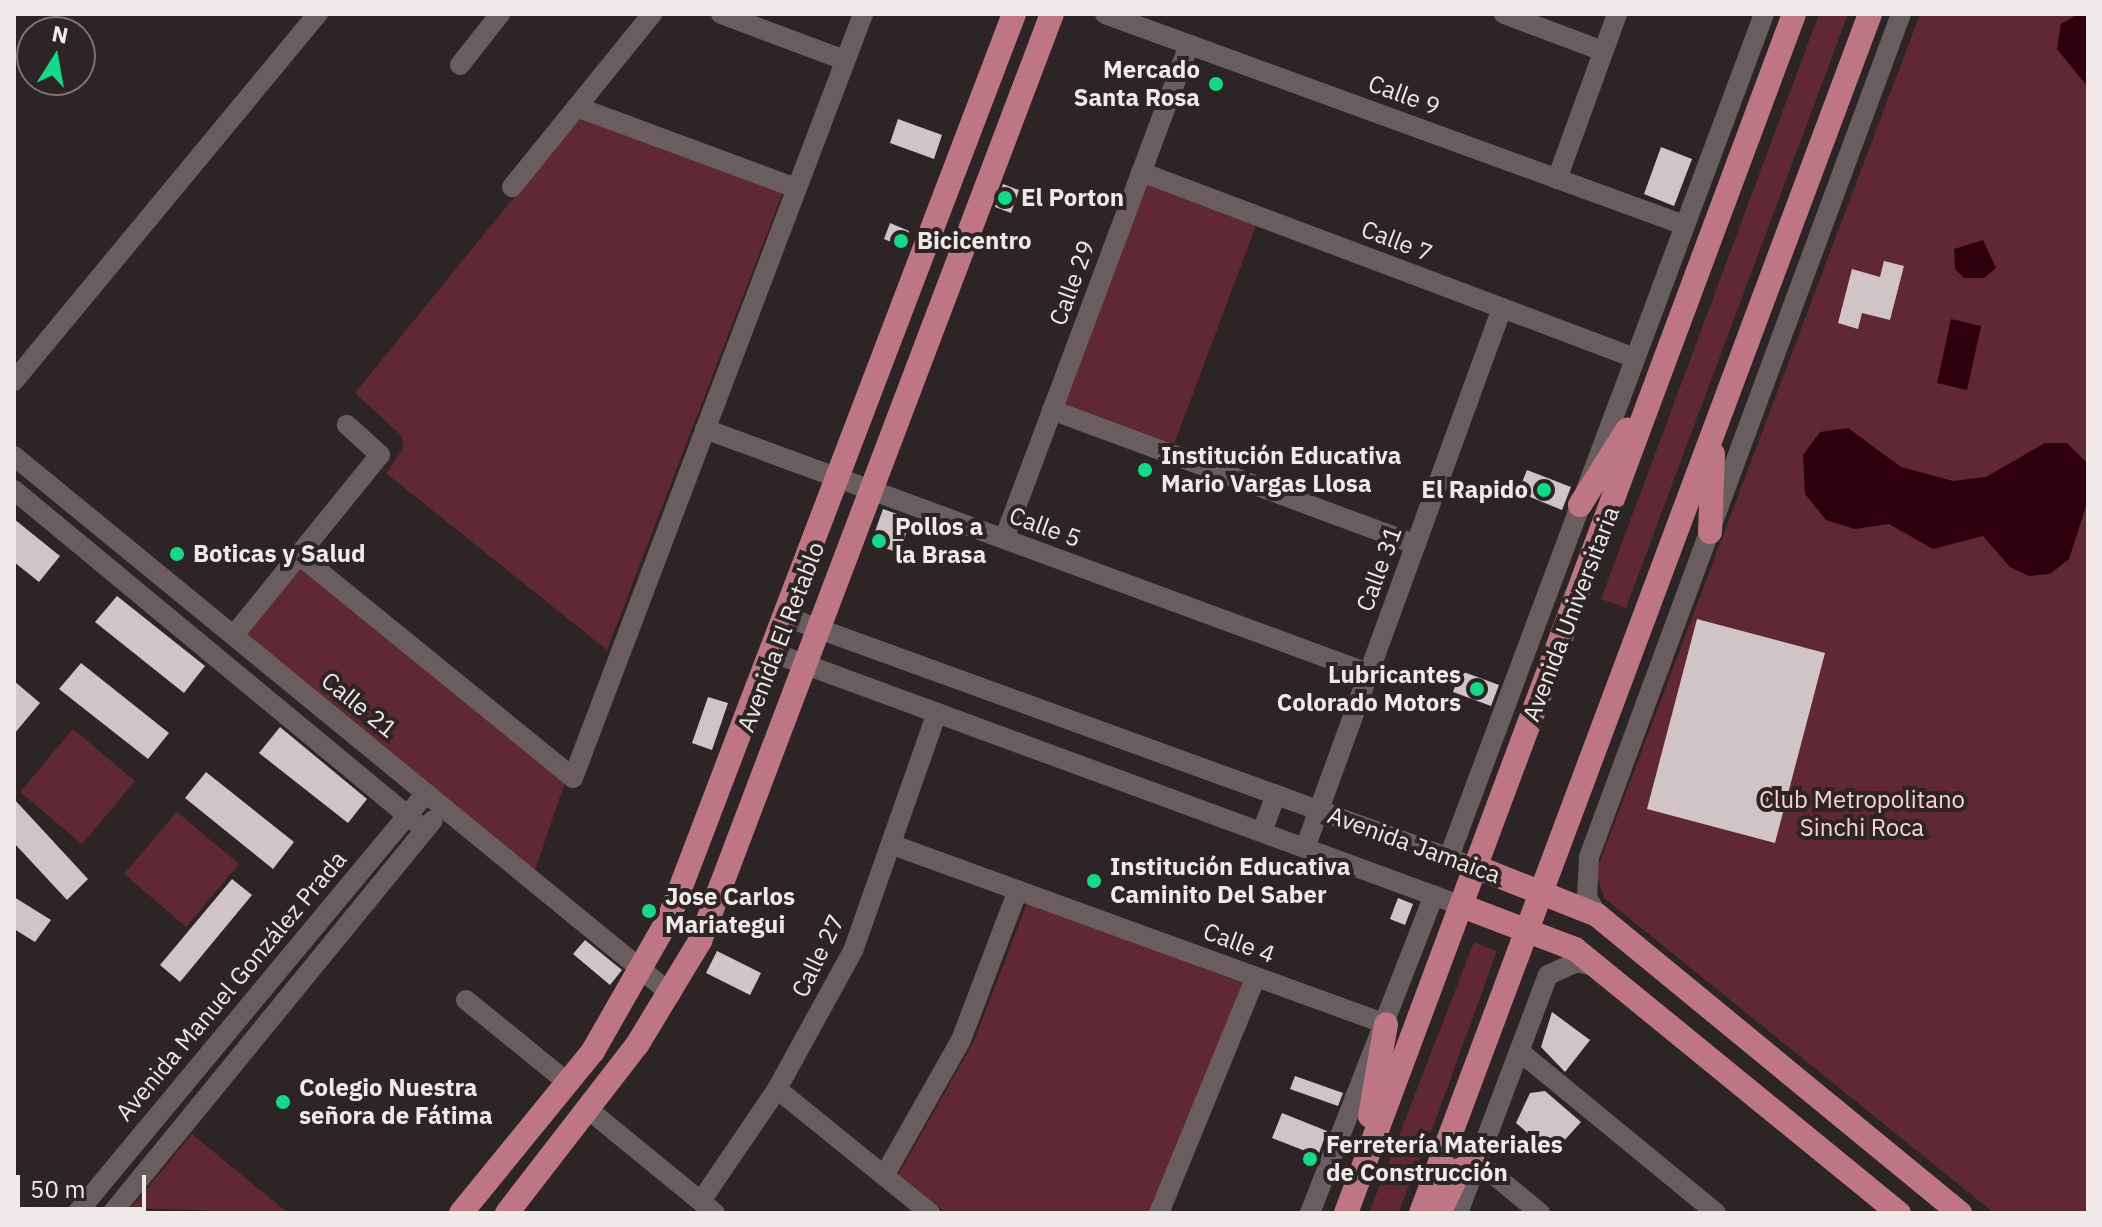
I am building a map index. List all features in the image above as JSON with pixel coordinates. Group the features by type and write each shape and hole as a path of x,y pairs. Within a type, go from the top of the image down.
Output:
{"main road":[{"name":"Avenida El Retablo","path":"461,1213 568,1083 642,972 696,859 1014,14"},
{"name":"Avenida El Retablo","path":"507,1213 589,1110 671,994 716,904 875,492 1052,14"},
{"name":"Avenida Universitaria","path":"1346,1213 1794,14"},
{"path":"1421,1213 1544,892 1870,14"},
{"path":"1580,505 1654,392"},
{"path":"1710,532 1713,436"},
{"name":"Avenida Jamaica","path":"1476,867 1597,915 1960,1213"},
{"name":"Avenida Jamaica","path":"1462,906 1530,929 1599,967 1899,1213"},
{"path":"1364,1169 1386,1024"},
{"path":"1439,1213 1460,1170 1477,1161"}],"street":[{"path":"14,381 318,14"},
{"path":"460,65 500,14"},
{"path":"512,187 652,14"},
{"path":"721,14 845,60"},
{"path":"299,555 573,778 863,14"},
{"name":"Calle 9","path":"1105,14 1684,225"},
{"path":"1504,14 1603,51"},
{"path":"1557,179 1617,14"},
{"name":"Avenida Universitaria","path":"1449,857 1764,14"},
{"path":"1597,915 1585,887 1589,857 1901,14"},
{"name":"Calle 29","path":"1004,539 1189,45"},
{"path":"577,107 796,188"},
{"name":"Calle 7","path":"1141,172 1635,358"},
{"name":"Calle 31","path":"1305,848 1502,308"},
{"path":"1052,410 1416,545"},
{"path":"234,635 380,455 347,425"},
{"name":"Calle 5","path":"705,429 1368,673"},
{"name":"Calle 21","path":"14,456 671,994"},
{"path":"14,490 425,830"},
{"name":"Avenida Jamaica","path":"789,618 1476,867"},
{"name":"Avenida Jamaica","path":"774,653 1462,906"},
{"name":"Calle 27","path":"708,1207 853,951 893,845 937,712"},
{"name":"Avenida Manuel González Prada","path":"77,1213 426,793"},
{"path":"1262,832 1276,794"},
{"name":"Avenida Manuel González Prada","path":"112,1213 443,807"},
{"name":"Calle 4","path":"893,845 1386,1024"},
{"path":"884,1176 961,1040 1018,890"},
{"path":"1310,1213 1434,895"},
{"path":"1458,1213 1548,975 1577,962 1599,967"},
{"path":"1159,1213 1256,977"},
{"path":"466,1000 568,1083"},
{"path":"1519,1051 1716,1213"},
{"path":"777,1089 930,1213"},
{"path":"589,1110 708,1207"},
{"path":"1477,1161 1540,1213"}],"green space":[{"path":"1819,14 1848,14 1626,608 1601,599"},
{"name":"Club Metropolitano Sinchi Roca","path":"1920,14 2088,14 2088,1213 1994,1213 1604,898 1596,872"},
{"path":"580,116 783,192 607,650 386,473 403,449 402,436 355,393"},
{"path":"1147,181 1257,223 1174,444 1063,403"},
{"path":"299,561 566,779 535,870 243,631"},
{"path":"73,729 135,781 82,844 20,792"},
{"path":"177,812 239,864 186,927 124,874"},
{"path":"1027,903 1245,984 1150,1213 946,1213 898,1175 974,1041"},
{"path":"1474,942 1497,951 1433,1127 1398,1213 1369,1213"},
{"path":"192,1134 288,1213 131,1208"}],"shaded area":[{"path":"2078,14 2088,14 2088,87 2057,49 2061,24"},
{"path":"1983,240 1996,268 1984,278 1964,278 1955,269 1954,249"},
{"path":"1951,319 1981,326 1967,390 1937,383"},
{"path":"1848,428 1901,467 1953,481 1986,477 2045,443 2067,443 2088,464 2088,500 2069,559 2050,574 2029,576 2010,567 1983,536 1933,549 1889,524 1855,529 1826,520 1805,494 1803,455 1820,432"}],"building":[{"path":"898,119 942,135 934,159 890,143"},
{"path":"1661,147 1692,159 1674,206 1644,194"},
{"name":"El Porton","path":"1003,184 1019,190 1011,213 995,207"},
{"path":"890,223 909,231 903,247 884,239"},
{"path":"1884,261 1904,266 1890,320 1862,313 1858,329 1838,323 1852,269 1880,277"},
{"name":"El Rapido","path":"1527,470 1571,487 1562,510 1518,492"},
{"path":"883,509 911,519 899,553 871,543"},
{"path":"14,519 60,556 39,582 14,562"},
{"path":"117,596 205,666 184,693 95,622"},
{"path":"1697,619 1825,653 1775,843 1647,809"},
{"path":"81,663 169,733 148,759 59,689"},
{"name":"Lubricantes Colorado Motors","path":"1461,671 1499,685 1491,706 1453,692"},
{"path":"14,681 40,703 14,734"},
{"path":"708,697 728,703 712,750 692,743"},
{"path":"280,727 367,799 348,823 259,753"},
{"path":"206,772 294,842 273,869 185,798"},
{"path":"14,799 88,879 67,900 14,843"},
{"path":"232,879 252,895 180,982 160,965"},
{"path":"14,897 51,920 35,942 14,929"},
{"path":"1398,898 1413,904 1405,925 1390,919"},
{"path":"585,940 622,970 610,985 573,954"},
{"path":"717,951 761,973 750,995 706,973"},
{"path":"1552,1012 1590,1040 1565,1072 1541,1047"},
{"path":"1295,1076 1343,1093 1338,1106 1290,1089"},
{"path":"1545,1091 1581,1122 1552,1154 1516,1123 1530,1093"},
{"path":"1282,1113 1327,1131 1318,1156 1272,1138"}],"place":[{"name":"Mercado Santa Rosa","path":"1216,84"},
{"name":"El Porton","path":"1005,198"},
{"name":"Bicicentro","path":"901,241"},
{"name":"Institución Educativa Mario Vargas Llosa","path":"1145,470"},
{"name":"El Rapido","path":"1544,490"},
{"name":"Pollos a la Brasa","path":"879,541"},
{"name":"Boticas y Salud","path":"177,554"},
{"name":"Lubricantes Colorado Motors","path":"1477,689"},
{"name":"Institución Educativa Caminito Del Saber","path":"1094,881"},
{"name":"Jose Carlos Mariategui","path":"649,911"},
{"name":"Colegio Nuestra señora de Fátima","path":"283,1102"},
{"name":"Ferretería Materiales de Construcción","path":"1310,1159"}]}
